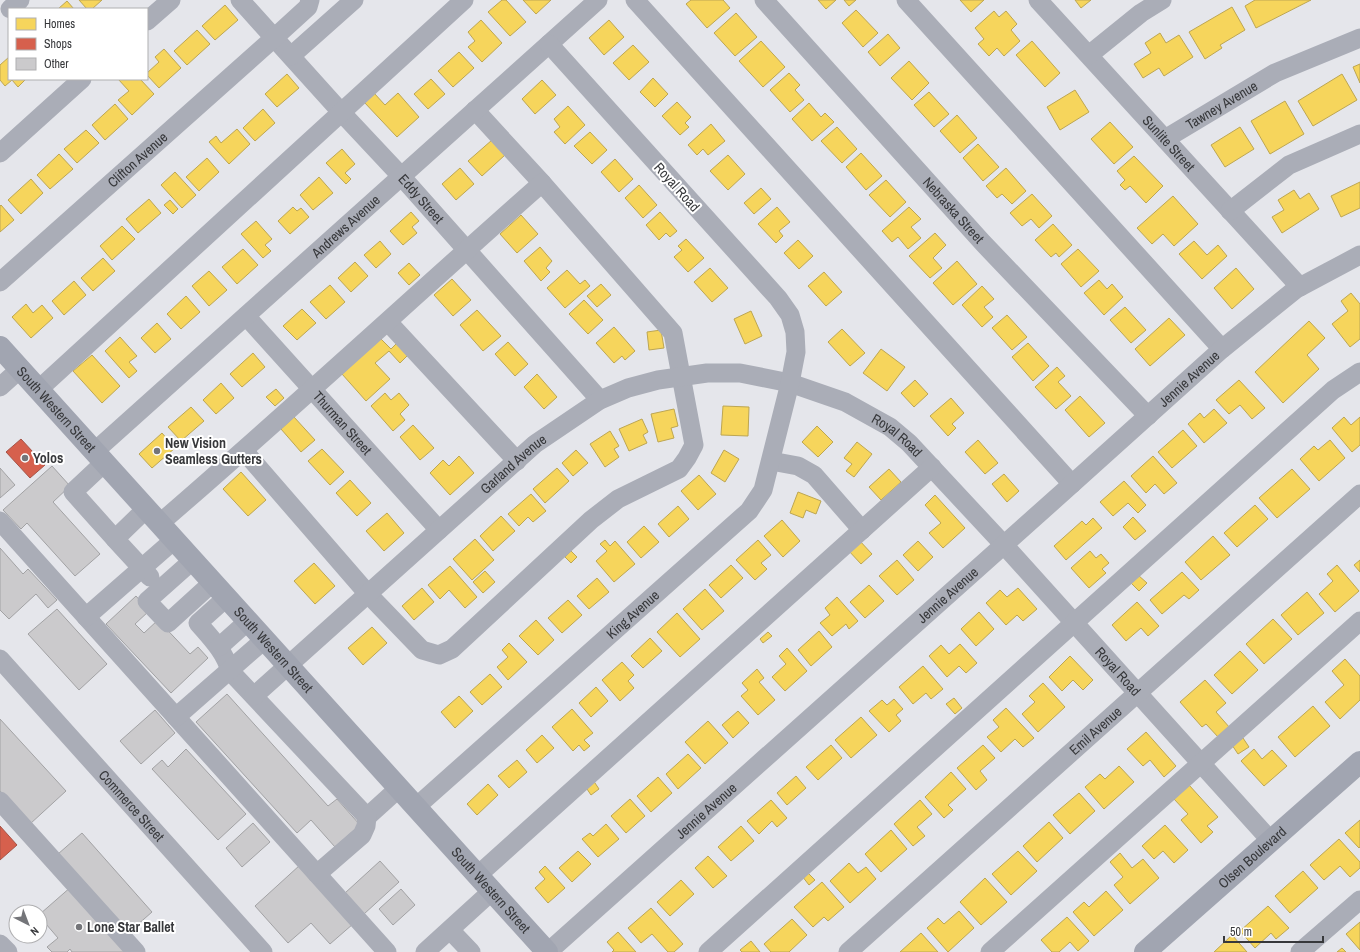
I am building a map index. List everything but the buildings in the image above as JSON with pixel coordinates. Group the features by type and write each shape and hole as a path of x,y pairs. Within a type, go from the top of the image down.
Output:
{"main road":[{"name":"South Western Street","path":"0,347 247,622 548,952"},
{"name":"Olsen Boulevard","path":"1145,952 1360,762"}],"street":[{"path":"12,8 20,0"},
{"path":"148,20 171,0"},
{"name":"Eddy Street","path":"240,0 401,176 600,400"},
{"name":"Clifton Avenue","path":"0,282 274,38 308,6 310,0"},
{"path":"291,56 354,0"},
{"path":"38,390 464,0"},
{"name":"Andrews Avenue","path":"115,539 73,492 99,458 246,316 598,0"},
{"path":"635,0 1072,484"},
{"name":"Nebraska Street","path":"764,0 983,243 1148,416"},
{"path":"906,0 1222,348"},
{"name":"Sunlite Street","path":"1038,0 1300,287"},
{"path":"1089,55 1141,13 1162,0"},
{"path":"0,18 8,12"},
{"name":"Tawney Avenue","path":"1165,139 1278,71 1360,38"},
{"name":"Royal Road","path":"549,44 778,298 790,315 795,332 796,352 790,383 844,402 890,427 909,443 1004,545 1271,841"},
{"path":"0,153 81,80"},
{"path":"244,451 368,594 422,650 439,654 452,649 591,520 618,499 679,469 687,458 694,445 673,333 542,183 475,110"},
{"path":"1230,212 1289,165 1360,134"},
{"path":"161,588 115,539 160,525 542,183"},
{"name":"Jennie Avenue","path":"548,952 1148,416 1222,348 1300,287 1360,255"},
{"name":"Thurman Street","path":"246,316 439,530"},
{"path":"388,322 516,461"},
{"path":"0,387 20,369"},
{"path":"708,952 1334,390 1360,372"},
{"name":"Garland Avenue","path":"254,696 535,444 600,400 628,388 658,380 707,373 740,374 790,383"},
{"name":"King Avenue","path":"416,807 748,511 762,490 771,461 790,383"},
{"path":"771,461 798,466 814,475 862,530"},
{"path":"478,875 932,467"},
{"name":"Emil Avenue","path":"848,952 1360,494"},
{"path":"0,521 387,952"},
{"path":"86,617 142,568 160,525"},
{"path":"192,561 147,601 168,623 219,590"},
{"path":"219,590 198,623 219,647 228,661 230,671 367,817"},
{"path":"990,952 1360,621"},
{"path":"219,647 247,622"},
{"path":"176,718 264,640"},
{"name":"Commerce Street","path":"0,660 263,952"},
{"path":"317,874 362,835 366,826 367,817 399,788"},
{"path":"0,801 136,952"},
{"path":"425,952 492,891"},
{"path":"1300,952 1360,900"},
{"path":"450,930 471,952"},
{"path":"0,944 8,952"}],"place":[{"name":"New Vision Seamless Gutters","path":"157,451"},
{"name":"Yolos","path":"25,458"},
{"name":"Lone Star Ballet","path":"79,927"}]}
